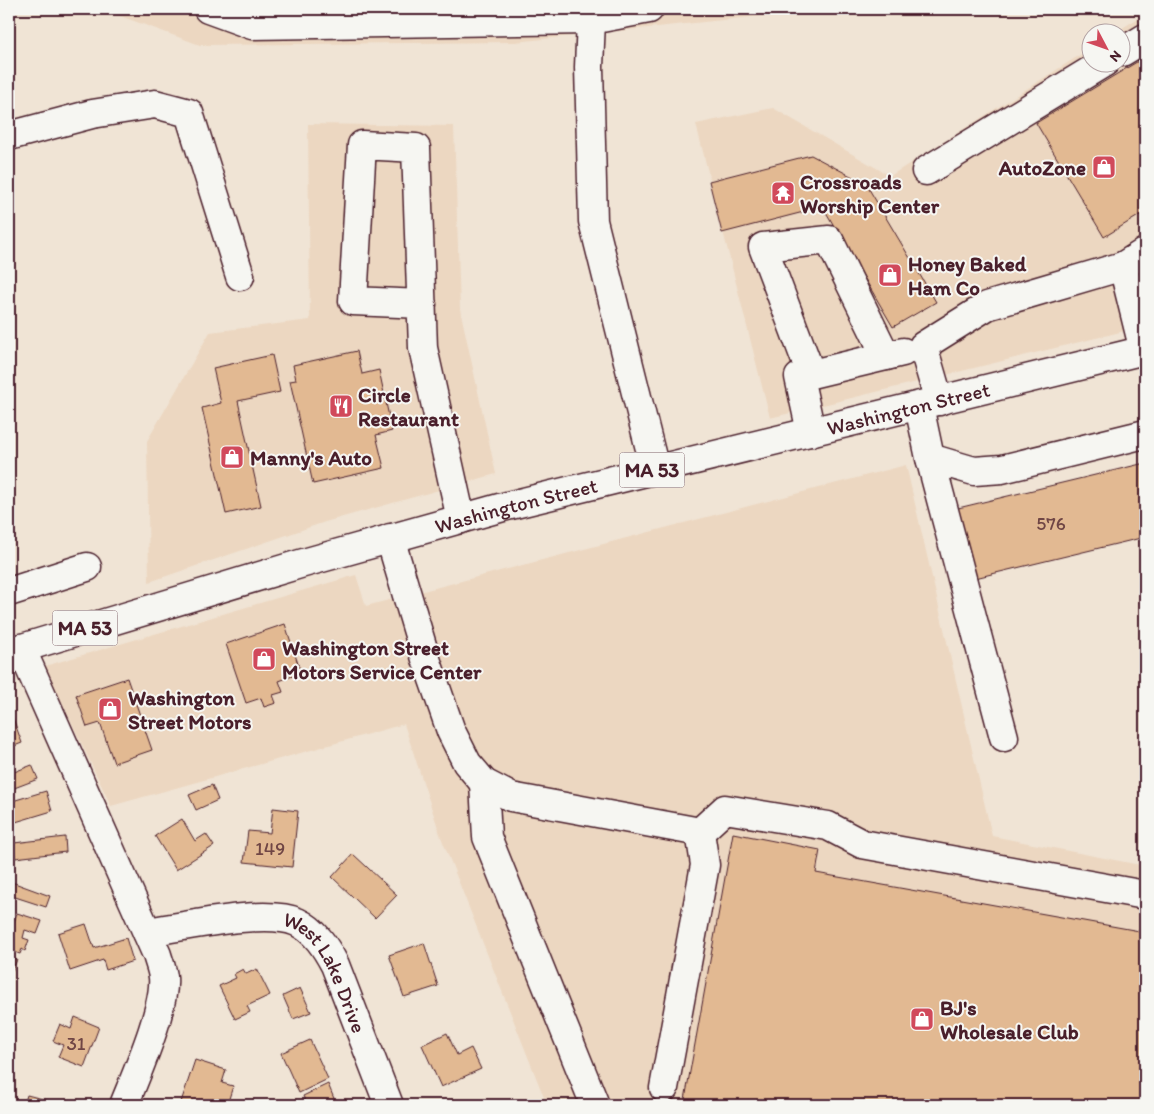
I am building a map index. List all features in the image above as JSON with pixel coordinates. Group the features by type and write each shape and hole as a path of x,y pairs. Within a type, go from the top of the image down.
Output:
{"main road":[{"path":"208,9 252,25 591,20 649,9"},
{"path":"591,20 589,67 593,221 655,469"},
{"path":"1132,46 1145,38"},
{"path":"926,171 1089,72"},
{"path":"9,136 92,114 155,104 190,113 240,276"},
{"path":"422,304 353,301 362,145 416,148 422,304 423,348 461,519"},
{"path":"811,374 763,247 830,240 886,356"},
{"path":"811,432 799,377 924,346 987,306 1134,259 1145,350"},
{"path":"924,346 929,404 930,458 1004,737"},
{"name":"Washington Street","path":"15,650 390,538 461,519 655,469 1145,350"},
{"path":"930,458 974,471 1002,469 1145,434"},
{"path":"390,538 426,659 451,731 467,763 484,783 511,797 700,832"},
{"path":"9,592 87,567"},
{"path":"15,650 157,954 163,977 162,998 155,1021 124,1105"},
{"path":"484,783 487,837 595,1105"},
{"path":"700,832 725,809 828,826 862,844 1145,895"},
{"path":"664,1088 705,865 700,832"},
{"name":"West Lake Drive","path":"147,932 253,916 285,918 298,922 326,948 335,964 389,1105"}],"shaded area":[{"path":"101,9 811,9 807,11 515,42 200,45"},
{"path":"1145,14 1145,326 770,418 696,124 773,108 890,176 1082,54 1082,72 1132,72 1132,22"},
{"path":"308,124 454,126 460,309 496,474 325,522 149,582 147,441 210,332 310,320"},
{"path":"906,465 992,836 1145,866 1145,1105 547,1105 441,837 404,724 111,806 45,666 356,575 366,606"}],"building":[{"name":"AutoZone","path":"1145,57 1145,212 1104,237 1036,123 1120,72 1132,72 1132,65"},
{"path":"811,155 866,184 936,302 893,327 823,207 722,233 709,181"},
{"name":"Circle Restaurant","path":"357,351 362,374 379,370 392,431 376,435 384,468 313,484 290,381 296,380 293,365"},
{"name":"Manny's Auto","path":"272,355 280,392 238,401 261,506 226,514 202,408 221,403 213,368"},
{"path":"1145,463 1145,537 971,579 954,509"},
{"name":"Washington Street Motors Service Center","path":"285,624 301,673 279,681 283,692 273,695 276,703 264,707 261,698 246,703 226,644"},
{"name":"Washington Street Motors","path":"127,678 152,750 114,763 100,723 87,727 76,695"},
{"path":"9,707 22,743 9,748"},
{"path":"32,765 38,779 9,790 9,774"},
{"path":"212,785 218,800 196,810 189,795"},
{"path":"46,791 52,811 9,824 9,802"},
{"path":"273,808 298,811 292,867 244,862 248,831 270,833"},
{"path":"182,819 195,841 206,834 214,846 176,870 155,836"},
{"name":"BJ's Wholesale Club","path":"733,833 820,850 816,873 1145,932 1145,1105 684,1105"},
{"path":"65,837 66,852 15,858 14,843"},
{"path":"353,854 397,895 375,918 332,877"},
{"path":"9,881 50,896 46,907 9,895"},
{"path":"17,913 42,921 37,934 25,930 23,938 29,940 25,951 22,949 20,954 9,950 9,937"},
{"path":"86,924 94,948 126,938 133,961 106,970 103,960 70,971 58,933"},
{"path":"424,943 438,986 404,997 389,955"},
{"path":"9,956 17,960 9,976"},
{"path":"243,969 246,974 257,969 270,995 247,1006 250,1012 235,1019 219,986 236,978 234,974"},
{"path":"300,988 311,1012 293,1019 283,996"},
{"path":"75,1017 99,1027 84,1067 58,1057 63,1045 53,1041 60,1024 71,1029"},
{"path":"447,1033 457,1055 471,1048 481,1069 441,1087 422,1045"},
{"path":"310,1040 328,1079 299,1093 281,1053"},
{"path":"195,1060 226,1070 222,1083 233,1086 227,1105 192,1105 181,1102"},
{"path":"328,1084 335,1101 325,1105 307,1105 303,1096"},
{"path":"27,1095 66,1105 24,1105"}],"place":[{"name":"AutoZone","path":"1104,167"},
{"name":"Crossroads Worship Center","path":"783,193"},
{"name":"Honey Baked Ham Co","path":"890,275"},
{"name":"Circle Restaurant","path":"341,406"},
{"name":"Manny's Auto","path":"232,457"},
{"name":"Washington Street Motors Service Center","path":"264,659"},
{"name":"Washington Street Motors","path":"110,709"},
{"name":"BJ's Wholesale Club","path":"922,1019"}]}
